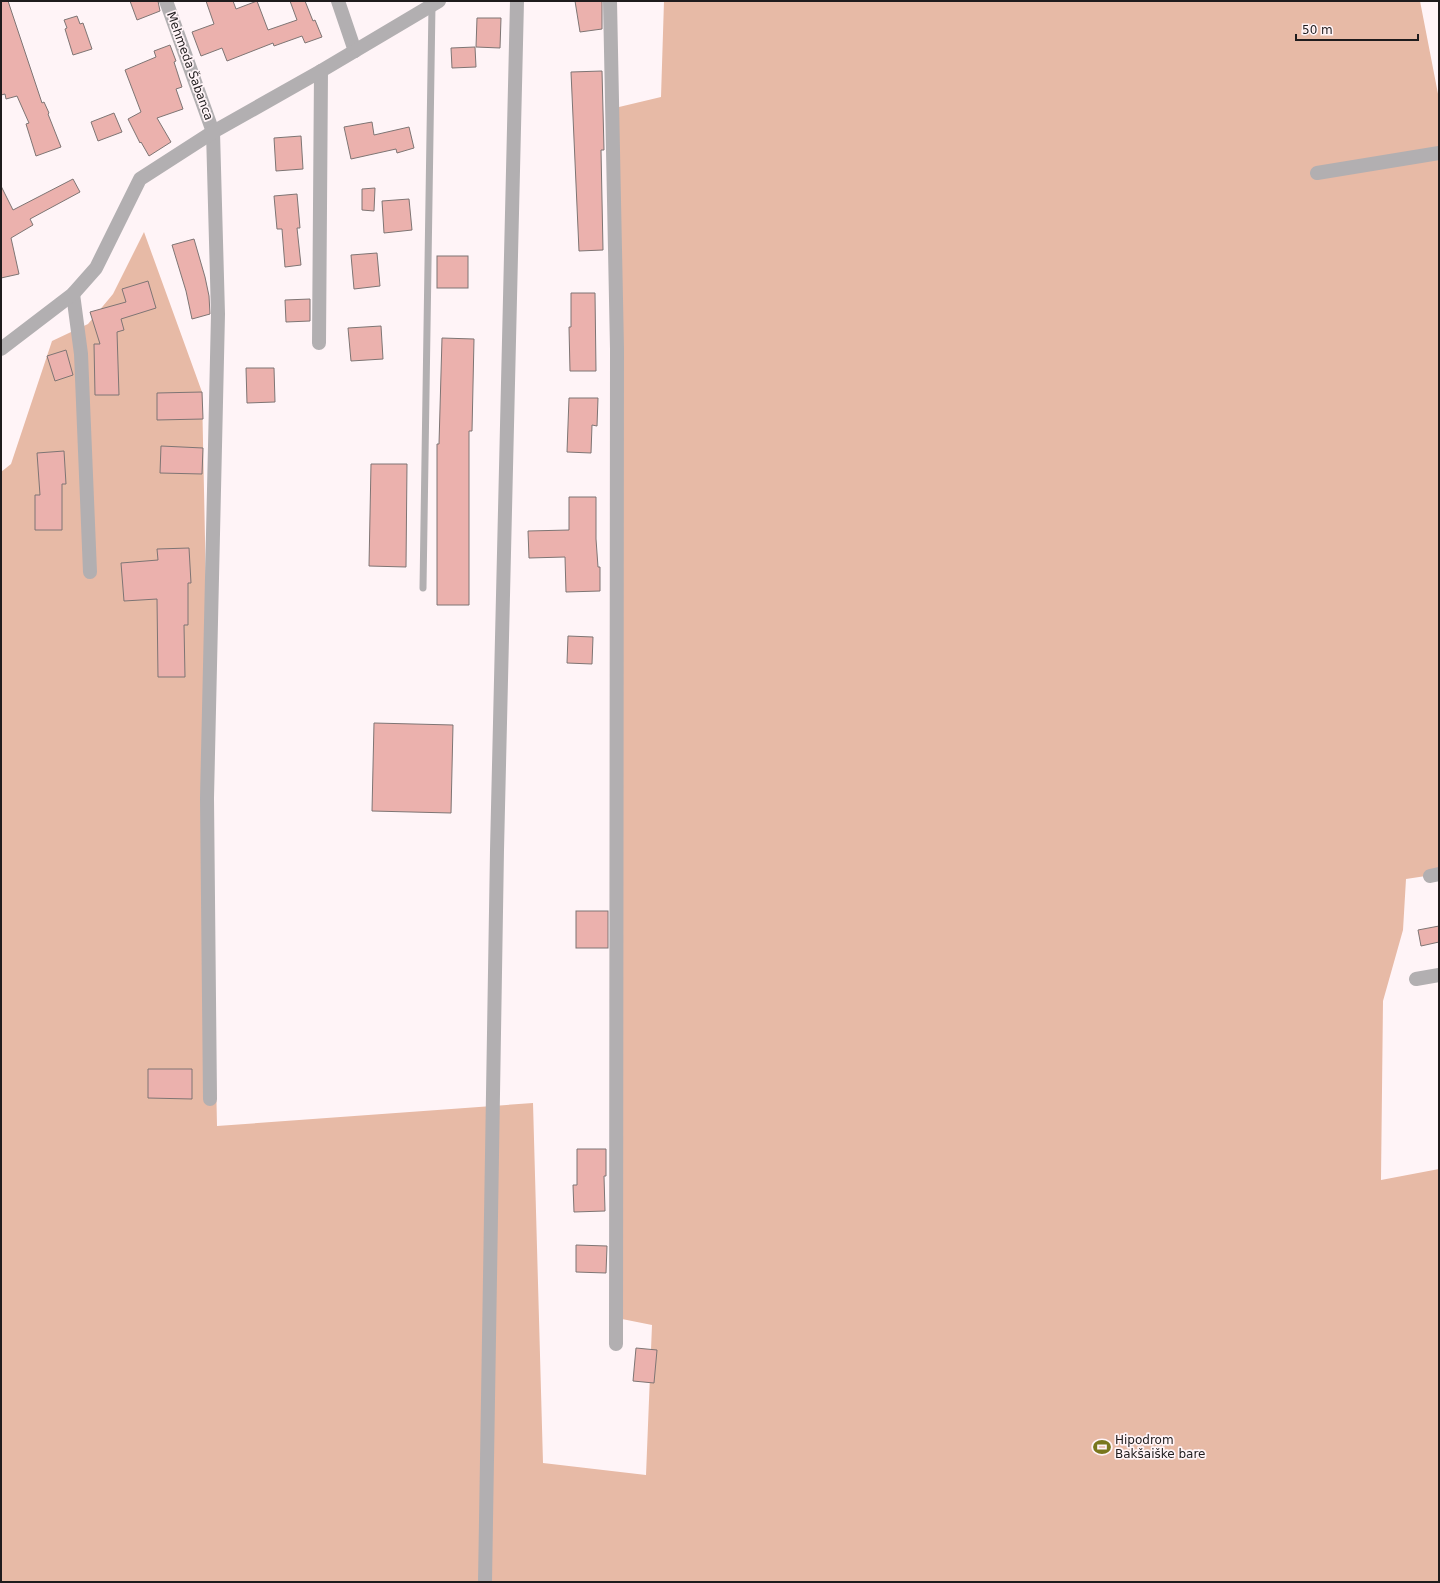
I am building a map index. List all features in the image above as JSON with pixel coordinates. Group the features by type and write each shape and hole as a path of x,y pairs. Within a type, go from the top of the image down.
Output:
{"street":[{"name":"Mehmeda Šabanca","path":"166,1 213,132 218,314 207,798 210,1099"},
{"path":"338,1 355,51"},
{"path":"485,1582 497,850 517,1"},
{"path":"610,1 616,349 616,1344"},
{"path":"1,349 73,294 96,268 140,179 213,132 321,71 435,3"},
{"path":"319,343 321,71"},
{"path":"1317,173 1439,153"},
{"path":"73,294 81,354 90,572"},
{"path":"1416,978 1439,975"}],"lane":[{"path":"424,588 435,3"}],"shaded area":[{"path":"664,1 1420,1 1439,99 1439,874 1406,879 1403,930 1383,1001 1381,1180 1439,1169 1439,1582 1,1582 1,472 11,464 52,341 88,324 113,294 144,232 202,392 217,1126 533,1103 543,1463 646,1475 652,1325 612,1317 619,107 661,97"}],"building":[{"path":"1,1 8,1 42,103 44,102 49,113 48,114 61,147 36,156 26,124 29,123 17,96 6,99 5,94 1,95"},
{"path":"130,1 158,1 160,11 137,20"},
{"path":"206,1 233,1 236,9 257,1 268,30 297,20 290,1 305,1 313,21 315,20 322,37 305,43 302,36 274,46 273,43 227,61 222,48 201,56 192,32 214,24"},
{"path":"575,1 602,1 602,29 580,32"},
{"path":"77,16 80,24 83,23 92,49 73,55 65,29 67,28 64,20"},
{"path":"477,18 501,18 500,48 476,47"},
{"path":"170,45 176,61 174,62 182,87 176,89 183,109 157,118 171,142 149,156 141,142 140,143 128,119 141,112 125,70 156,57 154,51"},
{"path":"475,47 476,67 452,68 451,48"},
{"path":"602,71 604,150 601,150 603,250 579,251 571,72"},
{"path":"114,113 122,132 98,141 91,122"},
{"path":"372,122 374,135 409,127 414,148 397,153 396,149 351,159 344,127"},
{"path":"301,136 303,169 276,171 274,138"},
{"path":"73,179 80,192 30,219 33,225 11,238 19,274 1,278 1,186 13,210"},
{"path":"375,188 374,211 362,210 362,189"},
{"path":"297,194 300,228 297,228 301,265 285,267 282,229 277,229 274,196"},
{"path":"409,199 412,230 384,233 382,201"},
{"path":"194,239 205,277 209,296 210,314 192,319 186,291 172,245"},
{"path":"377,253 380,286 354,289 351,255"},
{"path":"437,256 468,256 468,288 437,288"},
{"path":"148,281 156,308 121,319 124,330 117,332 119,395 95,395 94,344 100,344 90,312 126,302 122,289"},
{"path":"571,293 595,293 596,371 570,371 569,327 571,327"},
{"path":"310,299 310,321 286,322 285,300"},
{"path":"381,326 383,359 351,361 348,328"},
{"path":"442,338 474,339 472,431 469,431 469,605 437,605 437,444 439,444"},
{"path":"66,350 73,375 55,381 47,356"},
{"path":"246,368 274,368 275,402 247,403"},
{"path":"202,392 203,419 157,420 157,393"},
{"path":"569,398 598,398 597,426 592,425 591,453 567,452"},
{"path":"161,446 203,448 202,474 160,473"},
{"path":"64,451 66,484 62,484 62,530 35,530 35,495 40,495 37,453"},
{"path":"371,464 407,464 406,567 369,566"},
{"path":"569,497 596,497 596,539 598,567 600,567 600,591 566,592 565,557 529,558 528,531 569,530"},
{"path":"189,548 191,583 188,583 188,625 184,625 185,677 158,677 157,599 124,601 121,563 158,560 157,549"},
{"path":"568,636 593,637 592,664 567,663"},
{"path":"374,723 453,725 451,813 372,811"},
{"path":"576,911 608,911 608,948 576,948"},
{"path":"1439,926 1439,942 1421,946 1418,930"},
{"path":"148,1069 192,1069 192,1099 148,1098"},
{"path":"577,1149 606,1149 606,1176 604,1176 605,1211 574,1212 573,1185 577,1185"},
{"path":"576,1245 607,1246 606,1273 576,1272"},
{"path":"636,1348 657,1350 654,1383 633,1381"}],"place":[{"name":"Hipodrom Bakšaiške bare","path":"1102,1447"}]}
